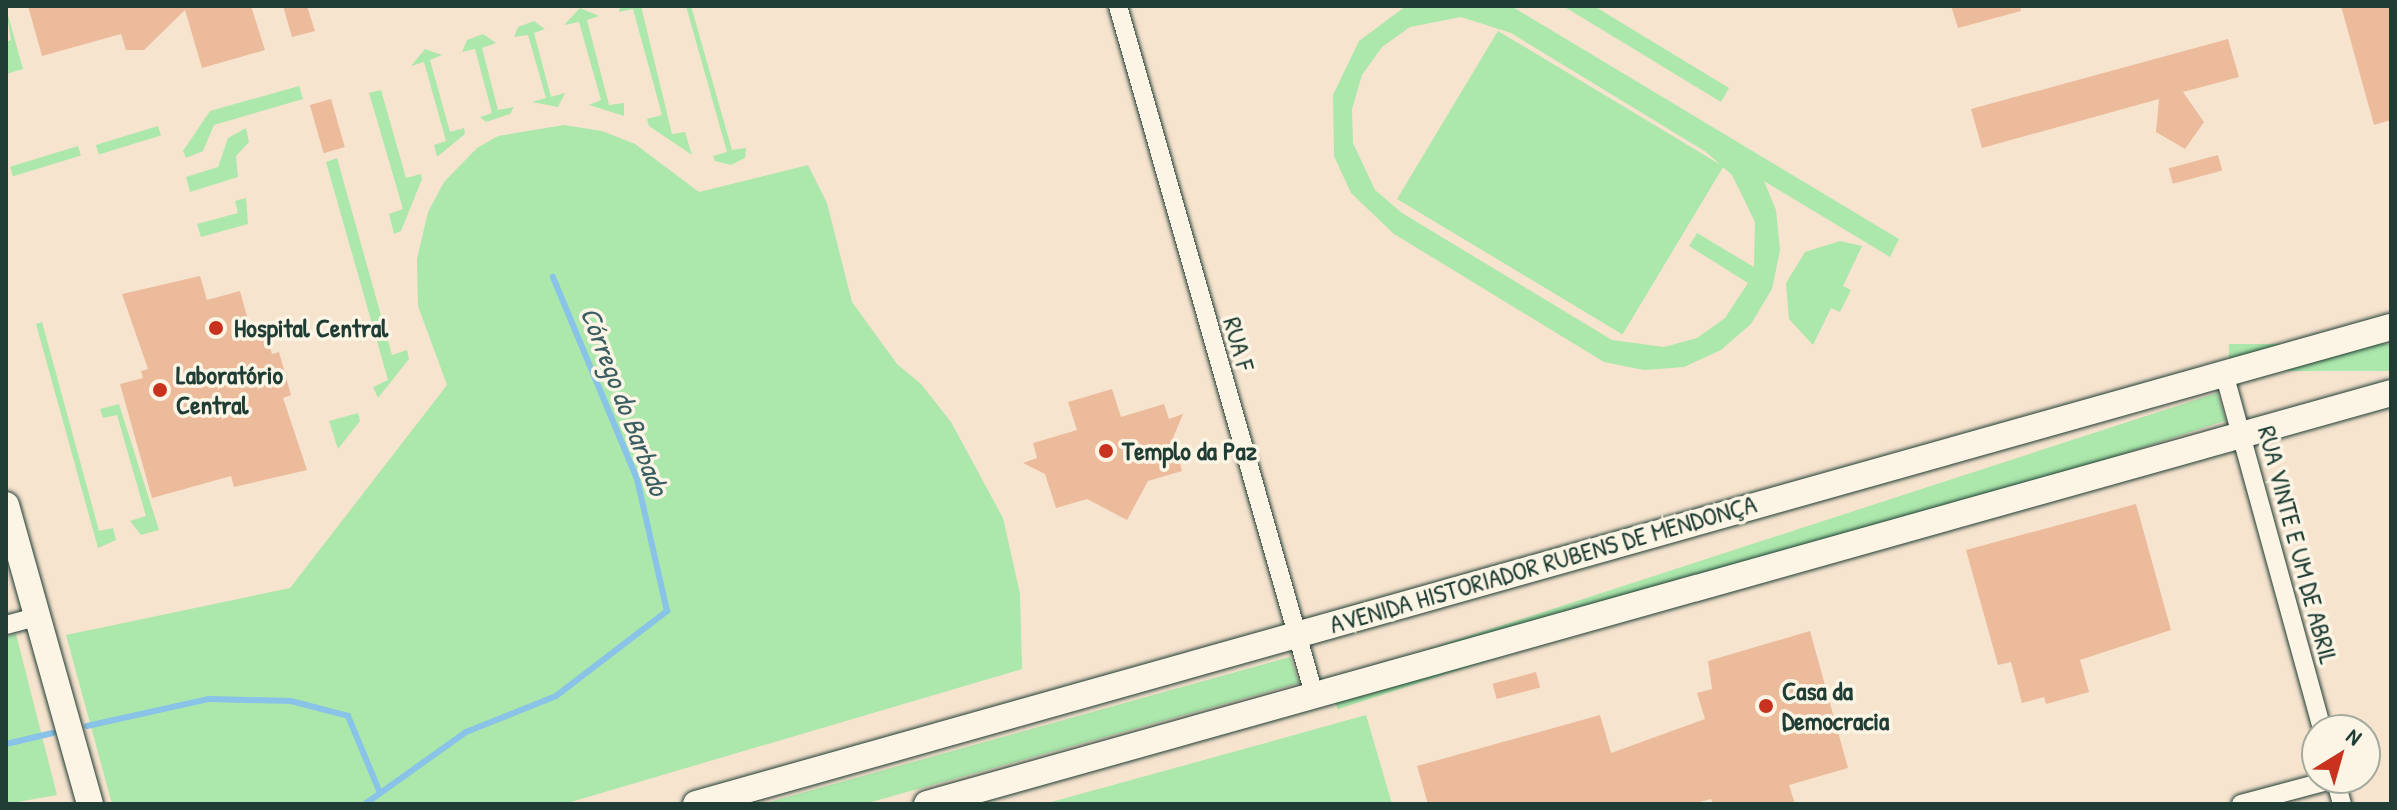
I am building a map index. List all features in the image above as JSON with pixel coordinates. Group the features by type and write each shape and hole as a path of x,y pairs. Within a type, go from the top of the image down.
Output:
{"main road":[{"name":"AVENIDA HISTORIADOR RUBENS DE MENDONÇA","path":"696,804 2391,327"},
{"path":"927,804 2391,393"},
{"path":"6,505 90,804"}],"street":[{"name":"RUA F","path":"1118,6 1293,634 1314,694"},
{"name":"RUA VINTE E UM DE ABRIL","path":"2224,373 2318,714"},
{"path":"6,625 39,616"},
{"path":"2241,804 2301,787"}],"green space":[{"path":"620,6 641,6 672,134 685,132 692,155 649,126 647,119 662,115 633,9 619,12"},
{"path":"686,6 691,6 732,150 746,148 745,158 731,165 715,161 713,156 727,152"},
{"path":"1406,6 1511,6 1899,239 1890,257 1764,181 1776,210 1780,250 1772,289 1751,324 1721,350 1684,367 1644,370 1604,362 1394,234 1351,193 1334,156 1333,95 1359,41","holes":["1461,17 1511,33 1706,152 1732,175 1755,222 1754,267 1697,233 1689,246 1748,283 1725,318 1697,338 1664,347 1612,340 1402,213 1375,190 1353,143 1352,109 1362,75 1382,47 1410,27"]},
{"path":"1563,6 1594,6 1729,88 1721,102"},
{"path":"6,8 23,69 6,74 6,42 11,40"},
{"path":"580,8 599,16 587,20 609,105 624,103 624,116 589,105 601,100 579,22 564,25"},
{"path":"534,21 545,29 534,33 551,97 565,93 558,107 532,102 546,98 528,35 514,37 518,27"},
{"path":"1498,31 1723,166 1622,334 1397,199"},
{"path":"483,34 496,43 482,48 498,110 514,107 510,114 486,122 480,117 492,113 475,49 462,52 467,40"},
{"path":"425,49 442,55 430,60 450,132 464,128 465,134 437,157 434,145 446,141 424,62 411,66"},
{"path":"299,86 303,99 214,125 203,151 186,158 183,151 210,111"},
{"path":"381,90 406,178 421,174 422,179 401,231 394,234 389,214 403,209 369,93"},
{"path":"564,125 602,131 635,144 699,192 808,165 827,203 852,302 897,364 921,384 951,422 1003,518 1020,594 1022,669 564,804 112,804 66,635 290,588 447,385 418,306 417,259 428,212 444,182 477,148 498,136"},
{"path":"158,126 161,136 99,155 96,145"},
{"path":"246,128 249,142 236,156 238,177 190,192 186,177 218,167 228,138"},
{"path":"78,146 81,156 13,176 10,167"},
{"path":"337,158 392,355 407,350 409,359 378,398 373,387 388,380 326,162"},
{"path":"246,198 248,224 201,237 197,224 238,213 235,201"},
{"path":"1840,241 1862,246 1843,286 1851,290 1840,312 1831,308 1813,345 1789,319 1786,283 1805,252"},
{"path":"42,322 99,531 113,528 116,540 98,548 36,324"},
{"path":"2229,344 2391,344 2391,371 2229,371"},
{"path":"2217,393 2226,421 1338,709 1329,682"},
{"path":"119,404 159,530 141,535 130,521 146,516 117,415 103,418 100,409"},
{"path":"358,413 360,421 338,449 329,421"},
{"path":"16,634 57,795 6,804 6,637"},
{"path":"1290,657 1299,683 864,804 762,804"},
{"path":"1366,715 1392,804 1044,804 1251,747"}],"building":[{"path":"28,6 251,6 265,50 202,68 185,10 144,50 126,50 121,34 42,56"},
{"path":"283,6 307,6 315,31 292,37"},
{"path":"1951,6 2020,6 2021,11 1958,28"},
{"path":"2341,6 2391,6 2391,120 2374,125"},
{"path":"2228,39 2239,77 2183,92 2204,122 2185,149 2156,132 2159,99 1982,148 1971,109"},
{"path":"331,99 345,147 324,153 310,105"},
{"path":"2218,155 2222,170 2173,184 2169,168"},
{"name":"Laboratório Central","path":"200,276 207,300 240,291 253,338 266,334 272,354 279,352 291,395 283,398 307,470 234,487 231,476 152,498 120,384 143,378 141,371 148,369 122,294"},
{"name":"Templo da Paz","path":"1112,389 1121,417 1164,404 1169,419 1183,414 1173,438 1182,471 1148,481 1127,520 1087,499 1056,508 1045,474 1023,463 1037,458 1033,443 1077,430 1068,402"},
{"path":"2136,504 2171,630 2080,660 2089,692 2046,704 2044,697 2022,703 2011,662 1998,665 1966,550"},
{"name":"Casa da Democracia","path":"1810,631 1848,768 1789,785 1795,804 1713,804 1711,799 1692,804 1428,804 1417,766 1600,715 1611,753 1705,719 1697,693 1712,689 1708,661"},
{"path":"1536,672 1540,687 1497,699 1493,684"}],"waterway":[{"name":"Córrego do Barbado","path":"365,804 466,732 556,696 667,611 637,479 553,277"},
{"path":"87,726 209,699 291,701 348,716 380,793"},
{"path":"6,744 53,733"}],"place":[{"name":"Hospital Central","path":"216,328"},
{"name":"Laboratório Central","path":"160,390"},
{"name":"Templo da Paz","path":"1106,451"},
{"name":"Casa da Democracia","path":"1766,706"}]}
